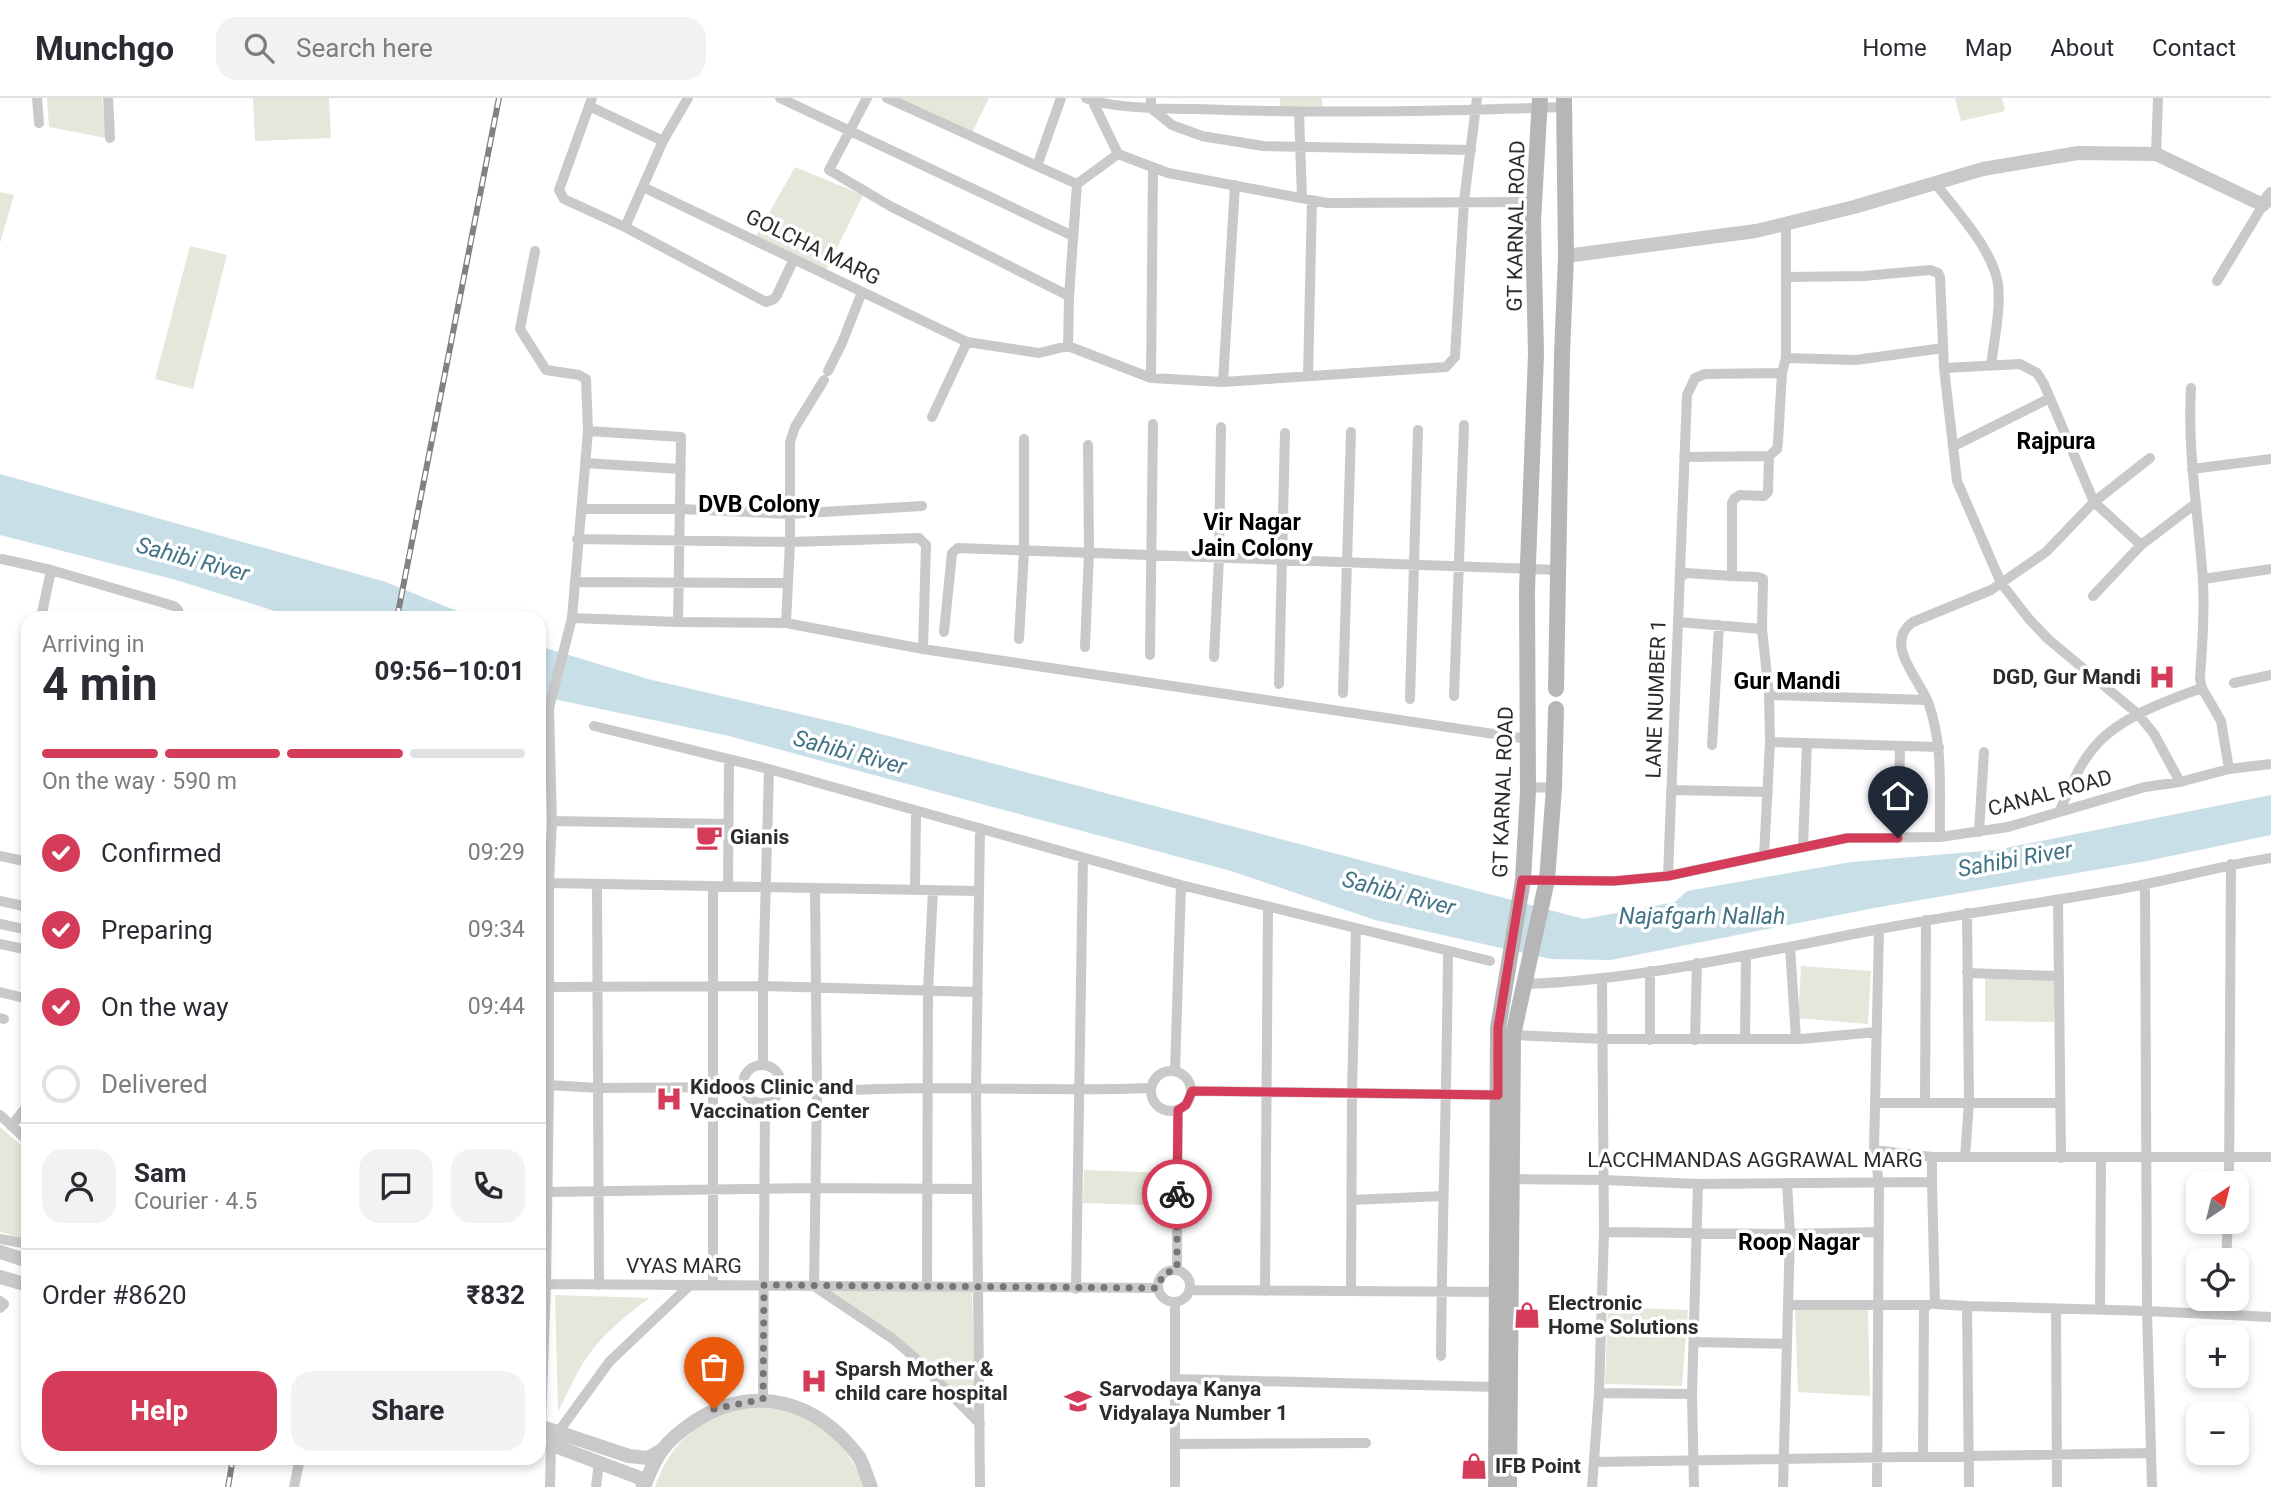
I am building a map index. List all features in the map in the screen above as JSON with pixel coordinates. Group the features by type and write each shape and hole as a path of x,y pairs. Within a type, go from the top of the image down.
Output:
{"main road":[{"path":"1556,689 1566,256 1564,102"},
{"name":"GT KARNAL ROAD","path":"1506,1481 1496,1387 1498,1028 1522,880 1528,787 1528,569 1536,354 1534,202 1540,103"},
{"path":"1482,1487 1506,1481 1513,1035 1547,880 1554,788 1556,709"}],"street":[{"path":"37,98 39,123"},
{"path":"108,98 110,138"},
{"path":"625,227 663,141 688,98"},
{"path":"780,98 1073,236"},
{"path":"867,98 829,170 890,206 1069,296"},
{"path":"887,98 1077,184"},
{"path":"1037,166 1061,98"},
{"path":"1118,154 1077,184 1068,346 1151,378 1223,382 1446,367 1455,357 1464,201 1477,98"},
{"path":"2156,154 2158,98"},
{"path":"1089,99 1299,112 1475,110 1564,102"},
{"path":"1089,99 1118,154 1168,173 1328,203 1534,202"},
{"path":"663,141 590,102 560,183 560,195 766,302 777,295 794,259"},
{"path":"1151,103 1172,125 1202,136 1263,146 1471,150"},
{"path":"1299,112 1300,147 1307,199 1308,376"},
{"path":"1566,256 1756,231 1983,169 2078,153 2156,154 2267,199 2217,281"},
{"path":"1151,378 1153,167"},
{"path":"1935,183 1990,259 1998,283 1998,310 1991,366"},
{"path":"1223,382 1235,186"},
{"name":"GOLCHA MARG","path":"643,187 967,342 1040,353 1068,346"},
{"path":"1684,457 1769,456 1777,449 1782,373 1786,358 1786,223"},
{"path":"535,251 520,329 546,370 579,375 586,379 589,431 577,539 572,618 549,708 552,821 549,883 550,1085 546,1284"},
{"path":"1787,277 1864,276 1935,271 1940,277 1944,368 1957,481 2001,583 2048,639 2138,714 2154,734 2180,782"},
{"path":"786,623 790,542 790,442 795,427 842,343 862,292"},
{"path":"932,418 967,342"},
{"path":"1786,358 1856,360 1943,348"},
{"path":"1944,368 2020,364 2037,373 2094,502 2141,545"},
{"name":"LANE NUMBER 1","path":"1668,876 1686,395 1695,378 1704,374 1782,373"},
{"path":"2191,388 2192,469 2203,579 2202,688 2221,721 2230,769"},
{"path":"1954,446 2050,398"},
{"path":"1150,654 1153,424"},
{"path":"1454,696 1464,425"},
{"path":"1214,657 1219,558 1220,428"},
{"path":"1410,699 1418,430"},
{"path":"589,431 681,437 678,622"},
{"path":"1343,693 1352,432"},
{"path":"1279,684 1285,433"},
{"path":"1019,639 1024,551 1024,439"},
{"path":"1084,647 1089,553 1088,445"},
{"path":"1732,576 1734,499 1740,495 1766,495 1769,489 1769,456"},
{"path":"1940,837 1939,747 1935,723 1927,700 1901,649 1900,638 1904,628 1991,590 2046,552 2094,502 2150,458"},
{"path":"2192,469 2271,459"},
{"path":"584,463 681,469"},
{"path":"2093,596 2141,545 2195,504"},
{"path":"581,509 680,509 790,514 922,506"},
{"path":"577,539 790,542 919,538 926,545 923,649"},
{"path":"944,632 953,551 958,548 1559,570"},
{"path":"1,560 51,570 174,606 178,611"},
{"path":"2203,579 2271,569"},
{"path":"42,611 51,570"},
{"path":"1680,578 1686,573 1758,576 1763,579 1762,629 1769,695 1770,741 1764,856"},
{"path":"575,582 787,583"},
{"path":"572,618 786,623 923,649 1528,739"},
{"path":"1678,622 1762,629"},
{"path":"1713,745 1719,625"},
{"path":"2234,683 2271,676"},
{"path":"2060,810 2074,778 2096,744 2138,714 2202,688"},
{"path":"1769,695 1927,700"},
{"path":"594,726 769,769 1181,886 1490,961"},
{"path":"1770,741 1939,747"},
{"path":"1803,848 1807,743"},
{"path":"1898,838 1900,746"},
{"path":"1979,832 1983,752"},
{"path":"728,886 729,760"},
{"name":"CANAL ROAD","path":"1522,880 1614,881 1668,876 1847,838 1940,837 1979,832 2008,827 2145,787 2180,782 2230,769 2271,764"},
{"path":"763,1065 769,769"},
{"path":"1528,787 1554,788"},
{"path":"1671,790 1768,792"},
{"path":"915,889 916,812"},
{"path":"552,821 727,824"},
{"path":"980,828 976,1089 980,1487"},
{"path":"0,856 21,860"},
{"path":"1076,1289 1083,858"},
{"path":"1526,977 1602,979 1790,947 1926,920 2058,901 2271,858"},
{"path":"2229,1171 2231,864"},
{"path":"549,883 978,891"},
{"path":"597,884 599,1285"},
{"path":"2145,885 2147,1311 2152,1487"},
{"path":"713,886 713,1285"},
{"path":"1175,1071 1181,886"},
{"path":"815,888 817,1092 814,1286 901,1345 980,1424"},
{"path":"927,1286 928,990 933,890"},
{"path":"0,901 21,906"},
{"path":"2058,901 2061,1158"},
{"path":"1265,1291 1268,906"},
{"path":"1965,1157 1969,1102 1967,913"},
{"path":"1925,1103 1926,920"},
{"path":"0,924 21,928"},
{"path":"1351,1291 1356,928"},
{"path":"1877,1487 1879,1183 1874,1150 1879,929"},
{"path":"0,944 21,948"},
{"path":"1790,947 1796,1039"},
{"path":"1441,1356 1448,951"},
{"path":"1745,1039 1746,955"},
{"path":"1695,1040 1698,963"},
{"path":"1650,971 1650,1040"},
{"path":"1967,973 2057,976"},
{"path":"1592,1487 1599,1393 1604,1232 1602,979"},
{"path":"548,987 763,986 978,992"},
{"path":"0,992 21,997"},
{"path":"1513,1035 1695,1040 1796,1039 1877,1032"},
{"path":"763,1065 775,1070 780,1088 774,1098 765,1103 755,1102 747,1096 743,1087 746,1074 756,1066 763,1065"},
{"path":"1175,1071 1187,1078 1192,1091 1186,1105 1178,1110 1162,1109 1155,1104 1151,1088 1153,1080 1159,1074 1175,1071"},
{"path":"550,1085 599,1088 743,1087"},
{"path":"780,1088 817,1092 929,1088 1080,1091 1151,1088"},
{"path":"1192,1091 1498,1095"},
{"path":"763,1399 765,1103"},
{"path":"1875,1103 2060,1103"},
{"path":"1177,1269 1178,1110"},
{"path":"11,1126 21,1114"},
{"path":"0,1115 21,1135"},
{"path":"1874,1150 1932,1157"},
{"name":"LACCHMANDAS AGGRAWAL MARG","path":"1511,1179 1698,1184 1932,1182 1932,1157 2271,1157"},
{"path":"2100,1310 2101,1158"},
{"path":"1923,1455 1932,1182"},
{"path":"1783,1487 1790,1234 1787,1183"},
{"path":"1694,1487 1692,1394 1698,1184"},
{"path":"547,1192 814,1188 976,1189"},
{"path":"1352,1200 1443,1196"},
{"path":"1604,1232 1879,1232"},
{"path":"0,1239 21,1243"},
{"path":"0,1252 21,1259"},
{"path":"1177,1269 1163,1274 1158,1288 1166,1300 1175,1302 1184,1298 1190,1290"},
{"path":"1177,1269 1186,1276 1190,1290"},
{"path":"0,1277 21,1283"},
{"name":"VYAS MARG","path":"546,1284 1158,1288"},
{"path":"559,1431 610,1361 690,1285"},
{"path":"1190,1290 1497,1292"},
{"path":"0,1301 4,1304 0,1308"},
{"path":"1175,1302 1175,1487"},
{"path":"1788,1305 1929,1305 2271,1317"},
{"path":"1967,1306 1969,1487"},
{"path":"2056,1310 2057,1487"},
{"path":"1694,1342 1787,1344"},
{"path":"1175,1379 1496,1387"},
{"path":"1599,1393 1692,1394"},
{"path":"644,1487 652,1465 677,1433 714,1409 763,1399 796,1407 828,1424 860,1459 871,1487"},
{"path":"546,1433 559,1431 629,1456 648,1458 662,1450"},
{"path":"546,1435 640,1478 644,1487"},
{"path":"1176,1444 1366,1443"},
{"path":"1594,1462 2151,1453"},
{"path":"546,1457 550,1487"},
{"path":"596,1487 599,1461"},
{"path":"294,1487 299,1465"}],"shaded area":[{"path":"47,98 102,98 106,138 49,127"},
{"path":"253,98 329,98 331,138 255,141"},
{"path":"881,98 989,98 969,139"},
{"path":"1280,98 1322,98 1322,113 1280,113"},
{"path":"1955,98 2002,98 2005,111 1961,121"},
{"path":"795,167 863,195 825,272 753,241"},
{"path":"0,192 14,195 0,243"},
{"path":"190,246 227,255 193,389 155,379"},
{"path":"1801,966 1871,971 1868,1024 1798,1018"},
{"path":"1985,978 2054,979 2054,1022 1985,1021"},
{"path":"0,1127 21,1145 21,1238 0,1232"},
{"path":"1084,1170 1173,1173 1171,1206 1083,1203"},
{"path":"829,1290 972,1291 976,1414"},
{"path":"555,1295 650,1298 622,1319 597,1344 580,1369 558,1412"},
{"path":"1608,1307 1688,1310 1682,1386 1605,1384"},
{"path":"1795,1308 1868,1310 1870,1396 1798,1392"},
{"path":"754,1407 787,1411 816,1424 845,1451 865,1487 655,1487 671,1455 685,1437 719,1415"}],"water":[{"name":"Sahibi River","path":"0,474 386,582 457,611 275,611 176,580 0,535"},
{"name":"Najafgarh Nallah","path":"546,648 648,679 847,725 1584,919 1675,902 1687,891 1851,862 1995,850 2271,795 2271,835 2147,861 1874,908 1611,960 1551,959 1375,920 1231,871 729,736 546,697"}],"railway":[{"path":"398,611 499,98"},
{"path":"228,1487 232,1465"}],"way so far":[{"path":"714,1409 763,1399 764,1285 1158,1288 1163,1274 1177,1269 1177,1194"}],"place":[{"name":"DGD, Gur Mandi","path":"2162,677"},
{"name":"Gianis","path":"709,837"},
{"name":"Kidoos Clinic and Vaccination Center","path":"669,1099"},
{"name":"Electronic Home Solutions","path":"1527,1315"},
{"name":"Sparsh Mother & child care hospital","path":"814,1381"},
{"name":"Sarvodaya Kanya Vidyalaya Number 1","path":"1078,1401"},
{"name":"IFB Point","path":"1474,1466"}],"district":[{"name":"Rajpura","path":"2056,441"},
{"name":"DVB Colony","path":"759,504"},
{"name":"Vir Nagar Jain Colony","path":"1252,535"},
{"name":"Gur Mandi","path":"1787,681"},
{"name":"Roop Nagar","path":"1799,1242"}],"route":[{"path":"1177,1194 1178,1110 1186,1105 1192,1091 1498,1095 1498,1028 1522,880 1614,881 1668,876 1847,838 1898,838"}]}
